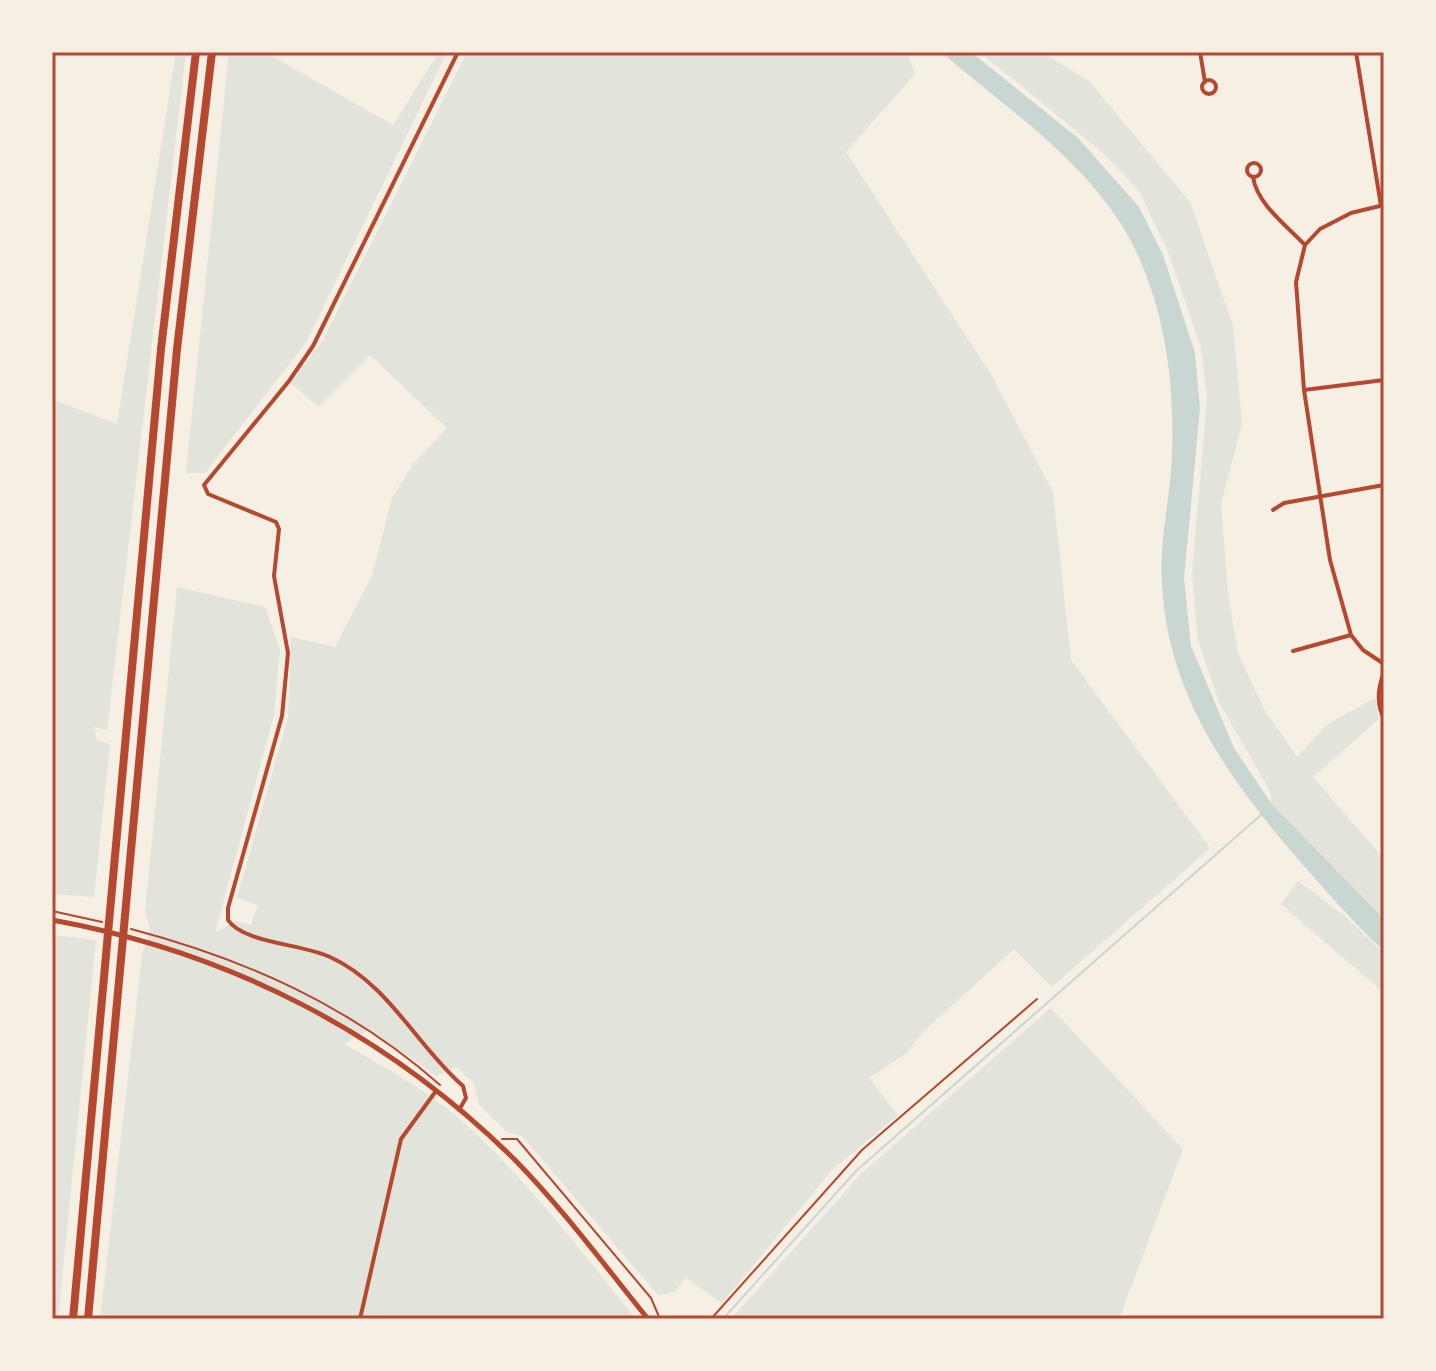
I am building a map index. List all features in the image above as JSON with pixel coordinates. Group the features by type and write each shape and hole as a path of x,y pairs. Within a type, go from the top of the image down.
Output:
{"highway":[{"path":"73,1319 161,349 196,52"},
{"path":"88,1319 177,349 212,52"}],"street":[{"path":"458,52 313,346 289,381 204,485 208,494 276,522 279,529 274,576 288,653 282,716 228,908 228,920 242,933 310,949 332,957 358,974 463,1086 466,1098 459,1110"},
{"path":"1200,52 1205,82"},
{"path":"1356,52 1382,205 1351,213 1320,229 1305,245 1296,282 1304,390 1318,498 1330,560 1351,635 1363,650 1384,664"},
{"path":"1253,177 1254,186 1271,211 1305,245"},
{"path":"1304,390 1384,380"},
{"path":"1273,510 1284,503 1384,485"},
{"path":"1293,651 1351,635"},
{"path":"1384,672 1378,687 1379,709 1384,719"},
{"path":"52,920 86,922 145,940 247,977 338,1021 436,1091 530,1176 648,1319"},
{"path":"360,1319 401,1139 436,1091"}],"lane":[{"path":"711,1319 862,1150 1037,999"}],"path":[{"path":"52,911 86,922"},
{"path":"500,1139 517,1139 651,1298 660,1319"}],"shaded area":[{"path":"176,52 186,52 107,730 94,727 97,741 110,744 94,897 52,894 52,399 117,424"},
{"path":"229,52 265,52 393,125 439,52 447,52 307,341 205,473 186,473"},
{"path":"467,52 907,52 915,74 846,152 992,376 1053,492 1071,660 1210,848 1052,987 1014,949 923,1032 905,1054 869,1078 898,1115 832,1170 722,1303 686,1278 674,1292 658,1295 522,1136 507,1132 479,1105 473,1082 456,1067 436,1076 370,1029 344,1044 426,1093 471,1129 536,1197 636,1319 100,1319 142,956 150,929 145,912 177,587 265,607 280,650 274,715 215,933 236,921 251,925 258,905 237,898 288,717 291,637 335,647 372,576 392,498 413,464 447,428 370,355 318,407 291,383 323,340"},
{"path":"941,52 971,52 1078,138 1139,207 1163,255 1195,353 1200,408 1184,579 1191,646 1234,748 1271,803 1384,919 1384,951 1308,870 1243,790 1198,718 1182,680 1170,640 1163,597 1162,552 1172,462 1170,376 1162,329 1140,260 1124,228 1079,172 1025,121"},
{"path":"980,52 1041,52 1089,81 1190,202 1233,326 1242,424 1221,504 1228,593 1238,653 1264,709 1297,757 1326,725 1375,698 1379,719 1313,777 1384,859 1384,919 1271,803 1270,791 1219,702 1198,640 1192,573 1207,398 1201,347 1167,249 1139,191 1102,152"},
{"path":"1298,881 1347,918 1384,953 1384,993 1281,904"},
{"path":"52,935 96,940 58,1319 52,1319"},
{"path":"1051,1008 1183,1149 1119,1319 731,1319 861,1174"}],"waterway":[{"path":"723,1319 856,1171 1262,814"}]}
